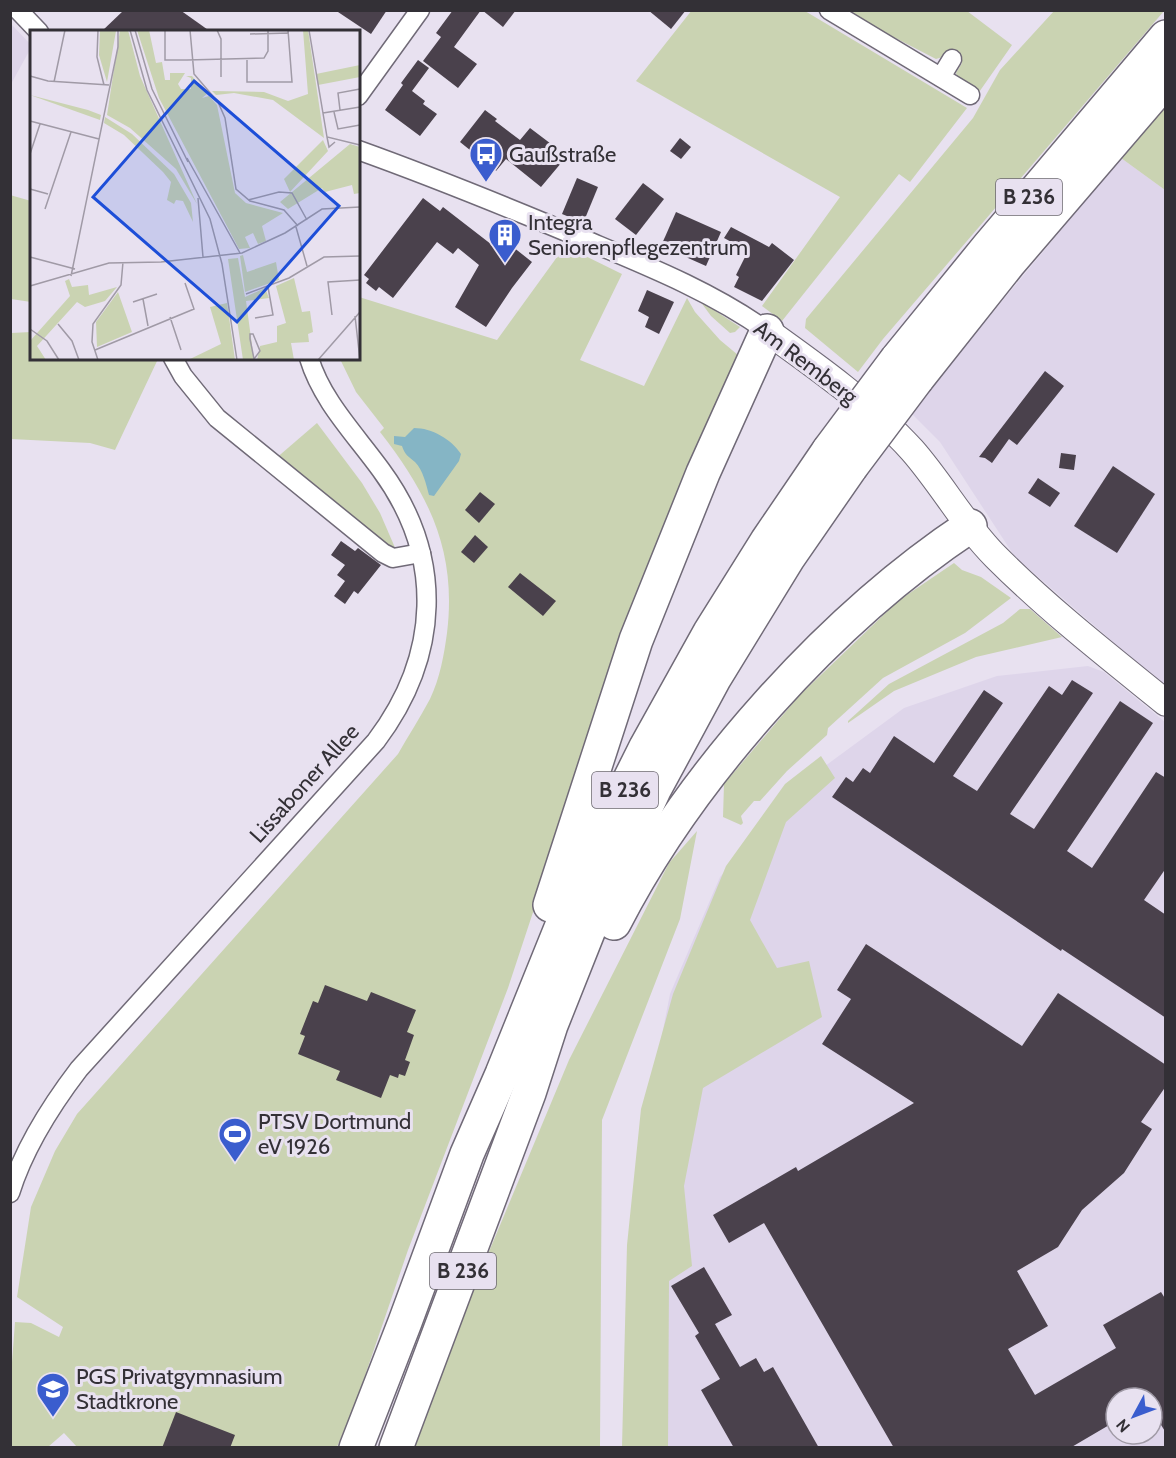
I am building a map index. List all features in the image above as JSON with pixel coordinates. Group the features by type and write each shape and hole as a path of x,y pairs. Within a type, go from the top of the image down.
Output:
{"highway":[{"name":"B 236","path":"356,1448 467,1154 561,928 601,837 688,670 742,580 840,458 907,369 988,246 1166,37"},
{"name":"B 236","path":"907,369 1009,263 1166,80"},
{"path":"467,1154 490,1070 560,877 636,640 703,473 767,332"},
{"name":"B 236","path":"396,1448 529,1094 550,1025 582,949 654,790 721,667 788,558 840,458"},
{"path":"529,1094 560,1038 597,955 622,908 649,861 712,771 785,686 842,630 895,581 970,526"}],"street":[{"path":"18,10 37,30"},
{"path":"360,93 420,10"},
{"path":"829,10 970,95"},
{"path":"941,78 952,59"},
{"name":"Am Remberg","path":"360,151 485,197 669,275 713,296 767,332 894,431 943,488 982,542 1066,620 1166,703"},
{"path":"173,360 183,376 217,418 374,546 393,558 421,553"},
{"name":"Lissaboner Allee","path":"10,1193 23,1160 57,1097 79,1069 359,760 391,721 413,678 422,648 428,590 417,537 392,486 340,417 310,360"}],"shaded area":[{"path":"10,24 30,44 30,50 11,84"},
{"path":"1121,158 1165,190 1165,687 1015,557 940,442 910,412"},
{"path":"1088,666 1104,672 1165,722 1165,1447 640,1448 652,1086 670,994 720,877 802,783 904,708 997,676"}],"green space":[{"path":"692,10 805,11 967,108 910,182 899,174 782,321 762,306 840,197 636,81"},
{"path":"843,11 967,11 1012,45 977,95 958,80 956,73 962,63 952,54 936,59"},
{"path":"1054,11 1164,11 883,339 858,372 805,328 806,319 973,118 1000,70"},
{"path":"1165,106 1165,190 1121,158"},
{"path":"10,195 30,201 30,302 11,299"},
{"path":"565,246 622,274 580,360 644,386 687,298 695,312 720,340 744,360 574,788 508,988 408,1250 356,1402 337,1447 77,1447 64,1433 48,1447 11,1448 10,1389 15,1322 31,1323 59,1337 63,1327 17,1297 31,1207 55,1151 77,1114 398,754 430,699 439,675 447,633 449,603 448,576 436,525 413,478 380,432 384,428 356,392 340,360 360,360 360,297 497,340"},
{"path":"700,301 740,327 730,333 711,316"},
{"path":"30,332 30,360 158,360 115,450 90,443 11,439 11,333"},
{"path":"317,423 362,483 380,513 396,550 390,549 274,460"},
{"path":"954,563 962,570 981,577 1011,598 965,633 883,678 828,728 827,735 787,771 760,801 754,801 741,816 743,823 741,825 723,817 724,784 799,696 898,601"},
{"path":"1020,609 1030,609 1062,637 976,657 894,691 848,723 889,684 1003,623"},
{"path":"821,756 835,778 786,822 750,920 777,968 809,961 822,1017 703,1088 684,1186 692,1266 669,1281 668,1447 622,1447 627,1245 641,1109 673,994 726,866 785,784"},
{"path":"697,831 680,919 602,1120 600,1447 407,1448 569,1060 669,863"}],"water":[{"path":"414,428 440,435 461,454 459,461 434,496 429,495 418,465 402,446 394,444 394,436 405,437"}],"building":[{"path":"124,10 180,10 208,30 103,30"},
{"path":"335,10 387,10 371,34"},
{"path":"453,10 481,10 454,47 477,64 458,88 423,61 441,37 436,33"},
{"path":"482,10 516,10 503,27"},
{"path":"648,10 686,10 671,29"},
{"path":"418,60 429,68 412,91 425,101 423,104 437,114 420,136 385,110"},
{"path":"485,110 497,119 495,121 520,140 530,128 567,156 541,187 506,159 496,171 460,142"},
{"path":"680,138 691,147 681,159 670,151"},
{"path":"577,178 598,187 584,221 562,214"},
{"path":"643,183 664,199 636,235 615,219"},
{"name":"Integra Seniorenpflegezentrum","path":"423,198 440,211 443,207 496,248 503,239 532,262 486,327 455,307 479,265 458,248 453,254 437,242 393,298 379,287 376,291 366,283 369,279 364,275"},
{"path":"676,212 721,232 706,266 661,246"},
{"path":"731,227 769,247 772,243 794,260 762,301 734,287 739,277 736,275 748,251 724,238"},
{"path":"647,290 674,302 659,334 645,327 649,317 638,311"},
{"path":"1045,371 1064,386 1017,445 1009,439 992,463 979,457"},
{"path":"1061,453 1076,455 1074,470 1059,468"},
{"path":"1113,466 1155,494 1117,553 1074,526"},
{"path":"1038,478 1060,493 1050,507 1028,493"},
{"path":"480,492 495,504 479,523 465,510"},
{"path":"475,535 488,547 474,563 461,552"},
{"path":"341,541 355,551 358,548 381,565 358,594 354,591 345,604 334,596 345,581 337,575 345,565 331,555"},
{"path":"520,573 556,601 543,616 508,587"},
{"path":"1072,680 1093,693 1010,814 1034,829 1120,701 1153,723 1067,851 1092,868 1156,772 1166,778 1166,868 1144,900 1166,915 1166,1018 1062,949 1061,951 832,797 846,777 853,782 863,768 870,773 894,736 934,763 984,690 1003,703 953,776 977,791 1049,686 1062,695"},
{"path":"866,944 1022,1046 1058,993 1166,1065 1166,1086 1141,1122 1152,1129 1124,1173 1082,1210 1058,1247 1017,1271 1048,1326 1008,1349 1035,1395 1116,1348 1103,1325 1161,1292 1166,1300 1166,1433 1164,1430 1164,1386 1104,1386 1104,1428 1070,1448 894,1448 764,1223 729,1243 713,1215 796,1167 798,1171 914,1103 822,1044 851,999 837,990"},
{"path":"325,985 367,1001 371,992 416,1010 407,1032 414,1035 405,1060 410,1062 405,1076 399,1074 398,1078 390,1075 381,1098 336,1080 340,1071 298,1054 305,1036 300,1034 313,1001 318,1003"},
{"path":"704,1267 732,1315 715,1324 740,1367 756,1358 764,1372 773,1367 819,1448 734,1448 701,1390 720,1379 695,1336 699,1333 671,1286"},
{"path":"176,1412 235,1435 230,1448 162,1448"}],"place":[{"name":"Gaußstraße","path":"486,183"},
{"name":"Integra Seniorenpflegezentrum","path":"505,264"},
{"name":"PTSV Dortmund eV 1926","path":"235,1163"},
{"name":"PGS Privatgymnasium Stadtkrone","path":"53,1418"}]}
